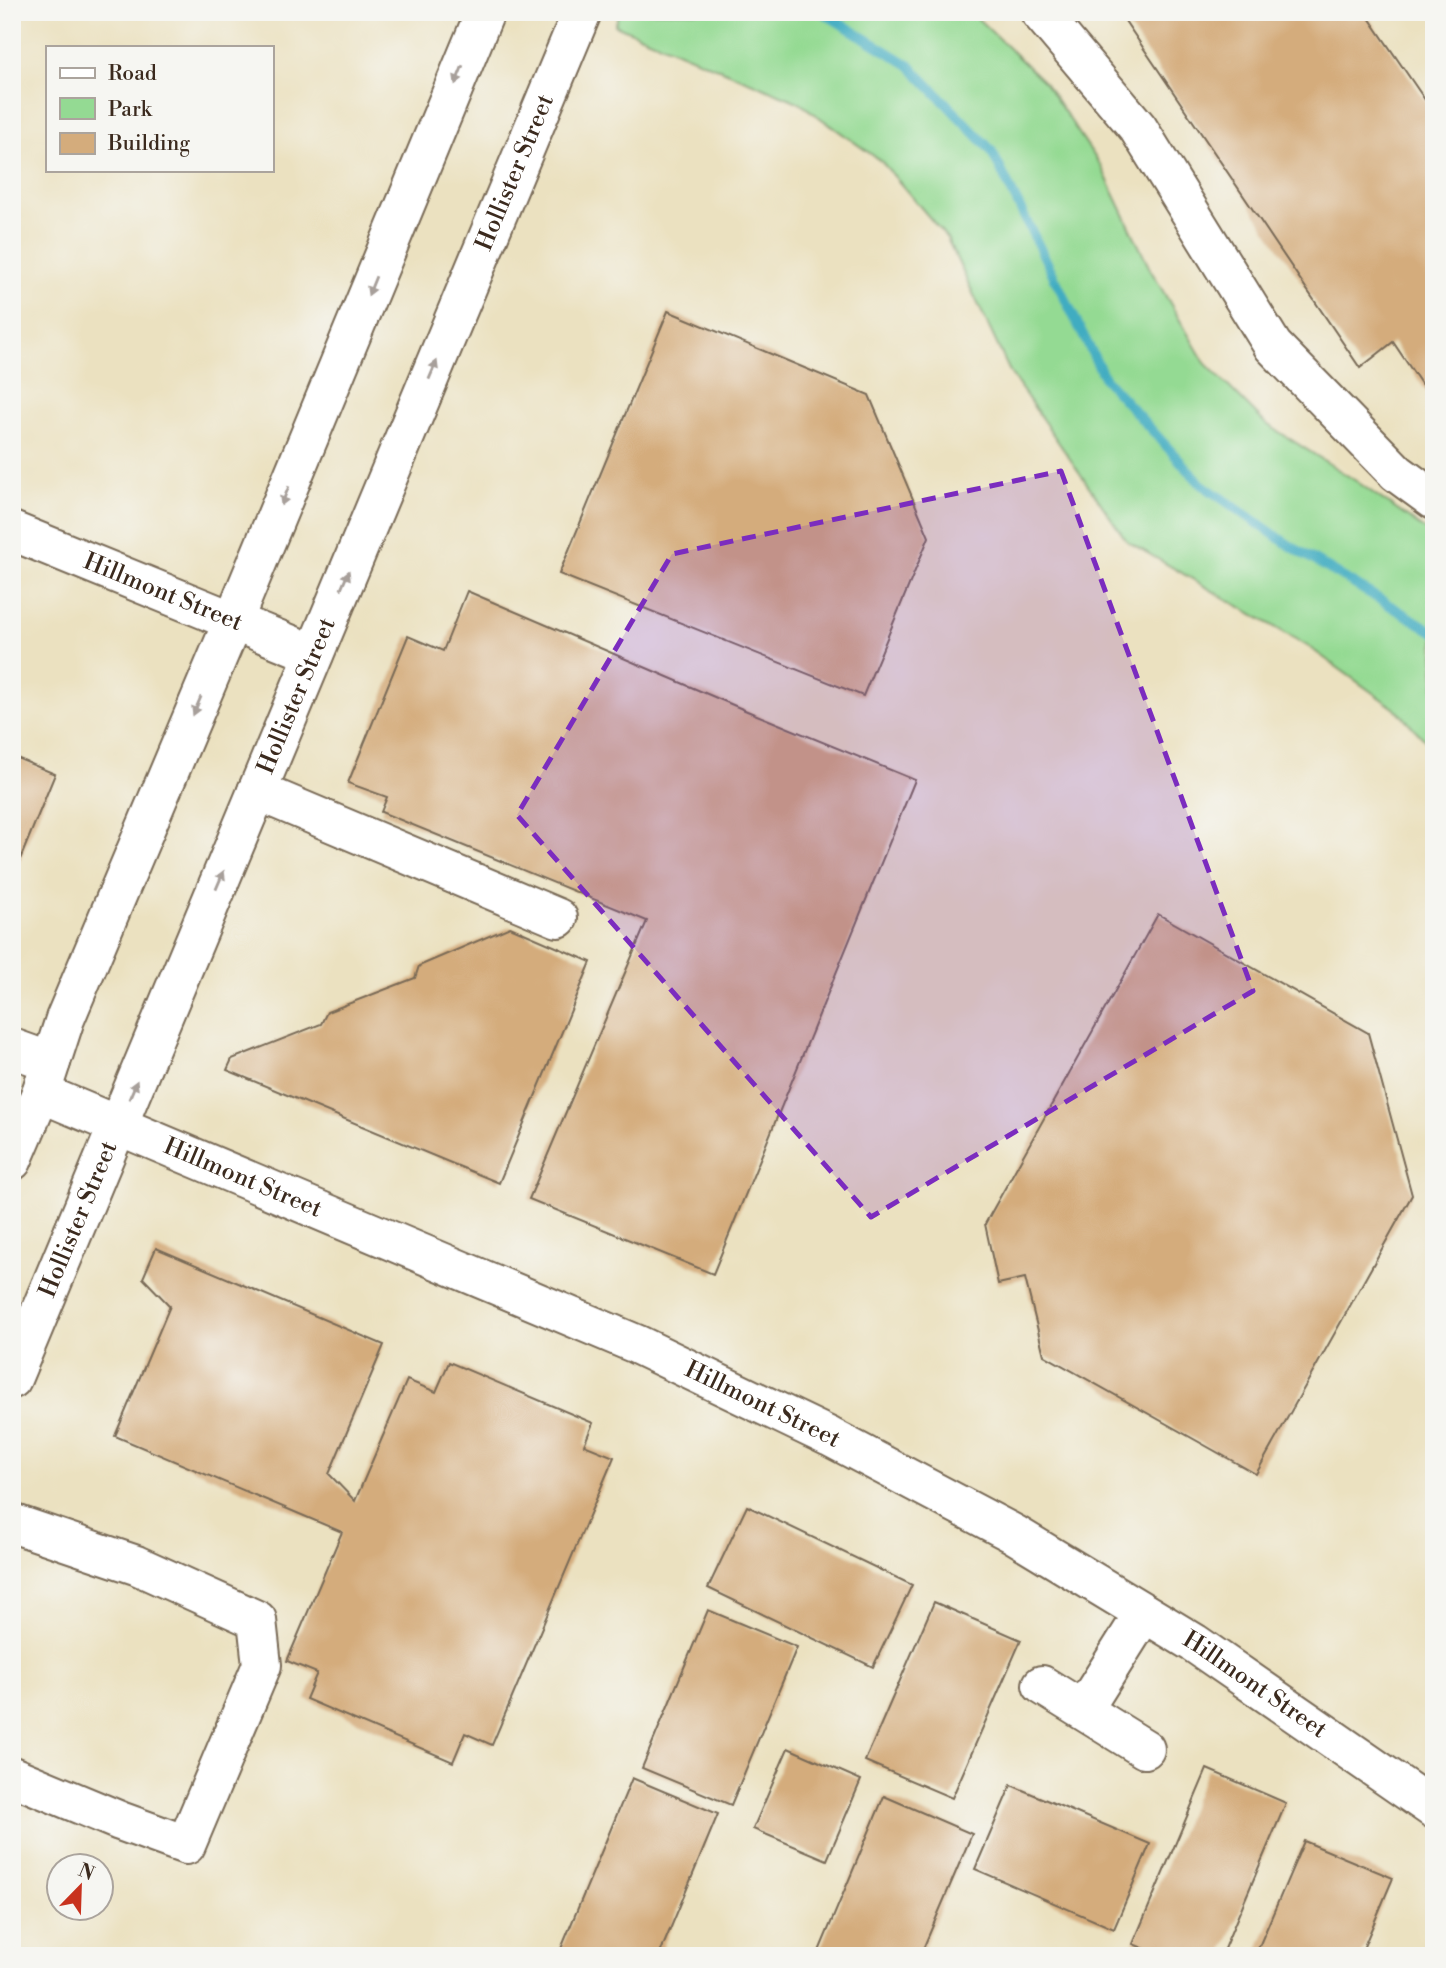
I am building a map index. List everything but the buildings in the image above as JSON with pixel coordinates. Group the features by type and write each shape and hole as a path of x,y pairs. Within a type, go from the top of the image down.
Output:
{"main road":[{"path":"12,1161 46,1077 65,1019 485,12"},
{"name":"Hollister Street","path":"12,1379 582,12"},
{"path":"1040,12 1138,128 1273,346 1397,473 1434,500"},
{"name":"Hillmont Street","path":"12,531 314,654"},
{"path":"257,791 558,918"},
{"name":"Hillmont Street","path":"12,1048 46,1077 118,1125 636,1344 830,1437 1001,1528 1194,1643 1434,1810"},
{"path":"12,1523 136,1565 257,1620 262,1665 186,1845 12,1776"},
{"path":"1083,1710 1144,1613"},
{"path":"1042,1685 1145,1749"}],"highlighted area":[{"path":"1061,471 1253,991 871,1217 517,815 672,554"}],"green space":[{"path":"620,12 973,14 1045,83 1101,166 1150,269 1205,363 1265,423 1356,481 1434,536 1434,750 1398,711 1309,647 1127,541 1011,374 947,238 882,162 798,102 615,25"}],"waterway":[{"path":"822,12 909,65 991,150 1105,379 1201,484 1289,545 1434,632"}]}
